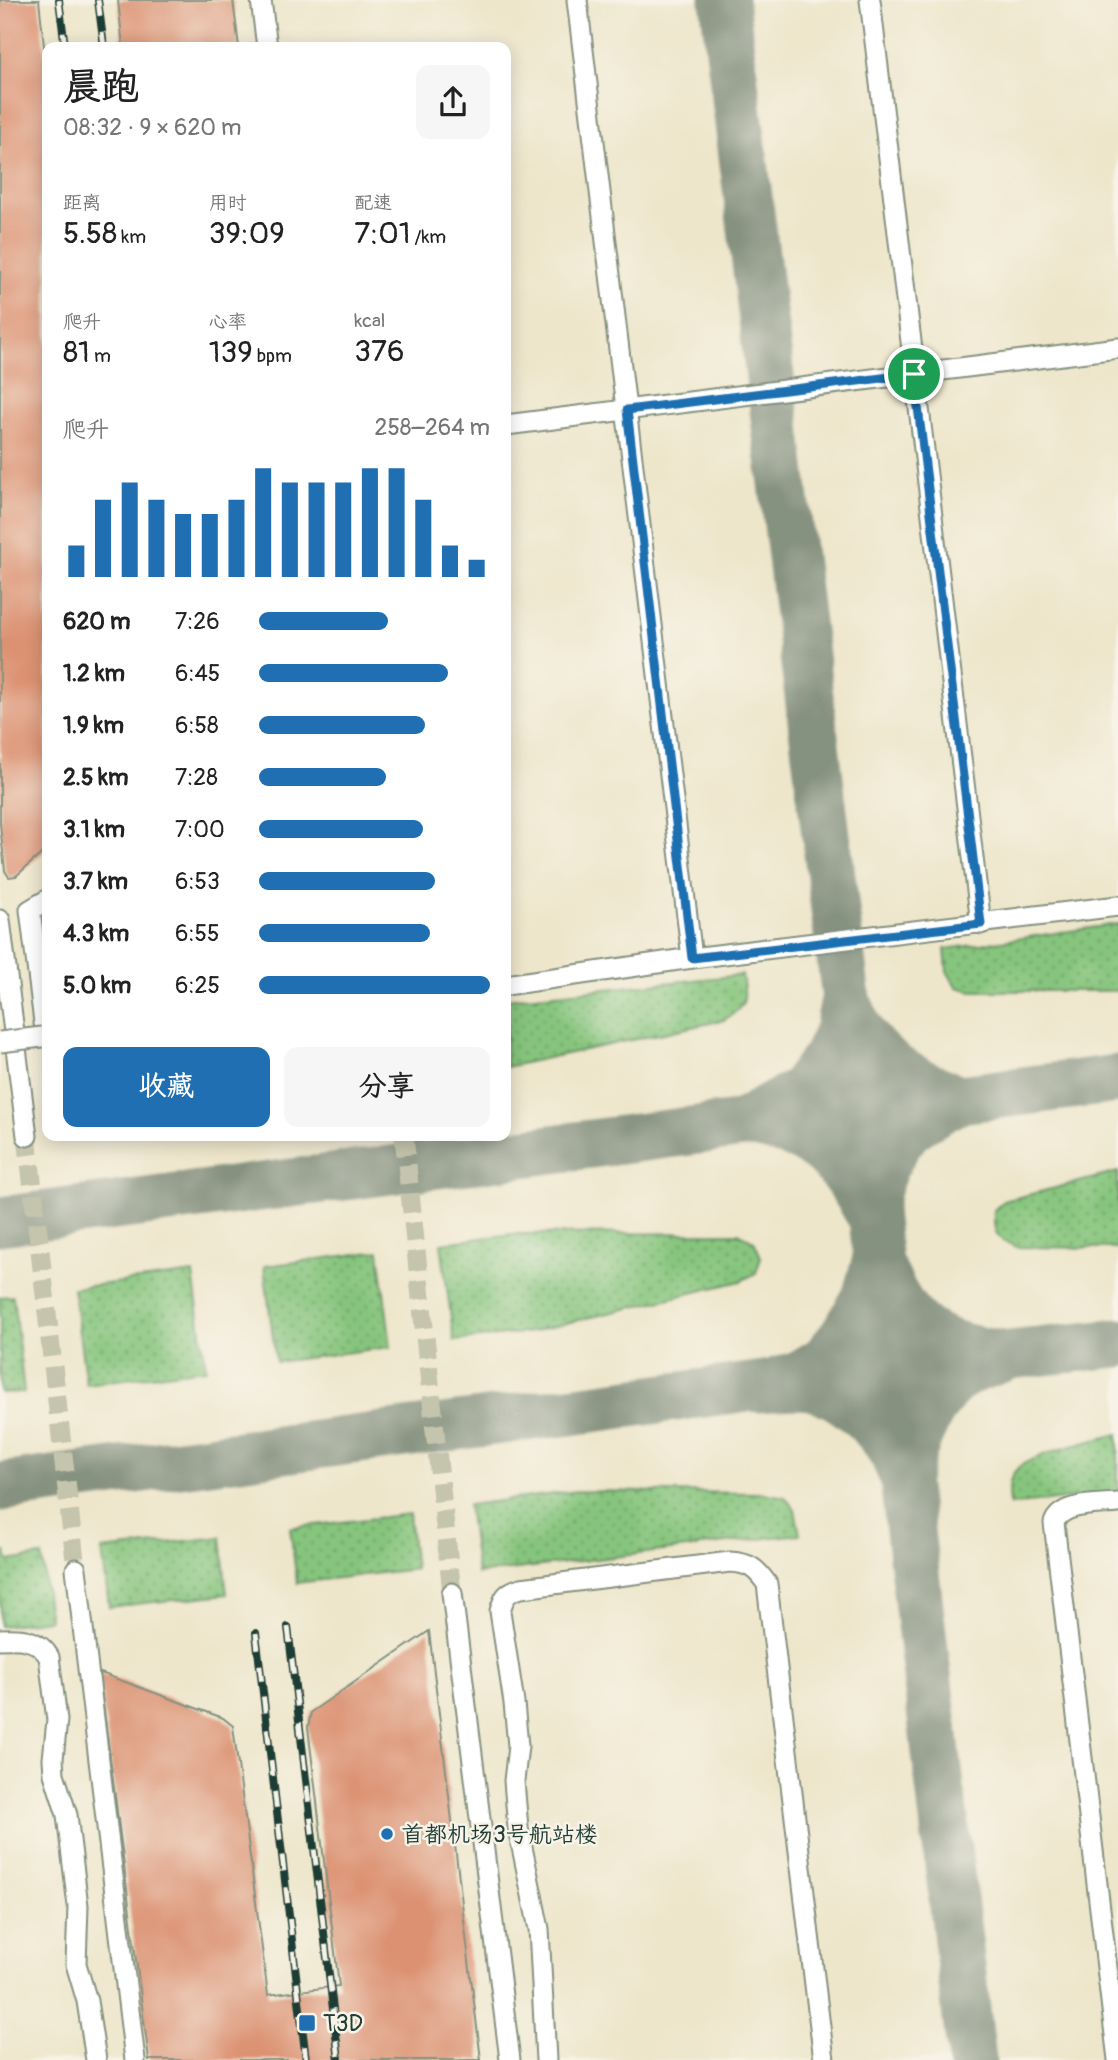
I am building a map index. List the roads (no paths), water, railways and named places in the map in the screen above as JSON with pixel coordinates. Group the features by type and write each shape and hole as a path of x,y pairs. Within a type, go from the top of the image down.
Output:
{"lane":[{"path":"261,0 266,42"},
{"path":"578,0 692,958"},
{"path":"870,0 981,924"},
{"path":"511,424 1118,348"},
{"path":"42,903 30,910 42,1006"},
{"path":"511,984 692,958 1118,906"},
{"path":"0,920 27,1136"},
{"path":"0,1042 42,1036"},
{"path":"1118,1503 1063,1510 1054,1522 1118,2060"},
{"path":"546,2060 539,1929 518,1828 514,1781 518,1746 500,1611 504,1597 521,1588 730,1562 746,1563 759,1572 767,1584 824,2060"},
{"path":"76,1569 135,2060"},
{"path":"452,1593 510,2060"},
{"path":"0,1639 16,1638 35,1642 44,1648 49,1657 57,1720 54,1774 67,1815 78,1906 76,1964 87,2001 96,2060"}],"tunnel":[{"path":"27,1136 76,1569"},
{"path":"405,1141 452,1593"}],"railway":[{"path":"59,0 64,42"},
{"path":"98,0 103,42"},
{"path":"288,1627 339,2060"},
{"path":"256,1633 306,2060"}],"place":[{"name":"首都机场3号航站楼","path":"387,1834"},
{"name":"T3D","path":"307,2023"}]}
